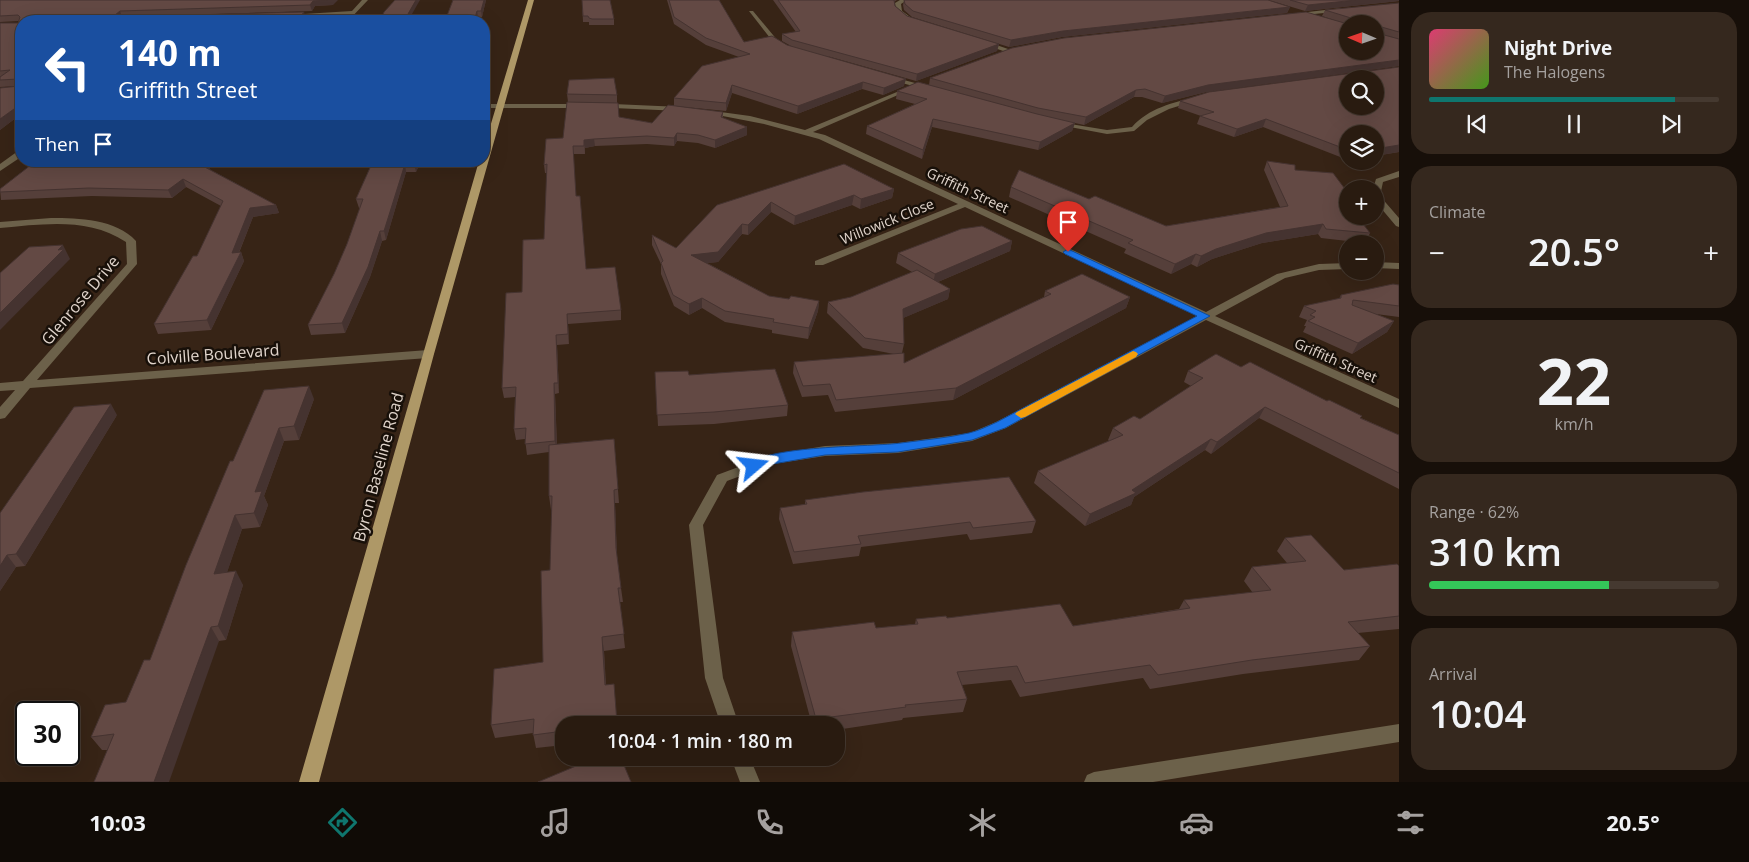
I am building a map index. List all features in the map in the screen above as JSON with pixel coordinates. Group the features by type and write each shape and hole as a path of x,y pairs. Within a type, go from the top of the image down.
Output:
{"main road":[{"name":"Byron Baseline Road","path":"490,138 531,0"},
{"name":"Byron Baseline Road","path":"309,782 482,167"}],"street":[{"path":"308,15 353,13 365,0"},
{"path":"904,0 898,3 899,12 918,23"},
{"path":"1301,14 1351,9"},
{"path":"751,12 776,42 789,49"},
{"path":"1291,13 1320,19"},
{"path":"973,40 1009,51"},
{"path":"996,56 1018,49"},
{"path":"882,76 936,90"},
{"path":"806,132 926,82"},
{"path":"1051,122 1107,132 1134,129 1144,118 1166,107 1206,96"},
{"name":"Griffith Street","path":"490,106 613,106 696,111 738,115 786,126 822,137 1205,316 1399,404"},
{"path":"0,168 15,157"},
{"path":"1399,174 1379,181 1376,196 1399,224"},
{"name":"Willowick Close","path":"820,263 965,204"},
{"name":"Glenrose Drive","path":"0,225 76,221 118,230 131,240 132,264 26,385"},
{"path":"727,716 714,678 696,525 722,478 770,460 816,452 898,448 972,436 1001,425 1281,276 1320,267 1339,266"},
{"path":"1384,266 1399,266"},
{"name":"Colville Boulevard","path":"0,387 428,354"},
{"path":"0,415 26,385"},
{"path":"1094,782 1399,732"},
{"path":"744,766 750,782"}],"building":[{"path":"0,0 328,0 313,1 310,5 120,11 115,15 0,16"},
{"path":"395,0 416,0 407,15 383,15"},
{"path":"453,0 484,0 481,11 477,11 476,15 447,15"},
{"path":"582,0 610,0 614,19 592,19 588,16 583,16"},
{"path":"669,0 719,0 744,42 772,36 787,45 906,79 884,88 863,82 798,106 732,85 726,103 674,98 702,66 750,54 706,38 674,17"},
{"path":"778,0 894,0 895,6 907,16 999,44 917,74 792,40 782,34 800,31"},
{"path":"904,0 1268,0 1290,7 1063,31 1011,40 913,11 905,4"},
{"path":"1290,0 1356,0 1308,5"},
{"path":"1399,3 1399,32 1384,28 1384,15 1341,15 1325,10"},
{"path":"304,12 302,15 192,15"},
{"path":"1306,12 1339,21 1339,60 1384,60 1384,35 1399,39 1399,60 1208,85 1165,96 1145,89 1136,90 1086,117 1038,108 930,78 1012,48 1064,38"},
{"path":"0,23 15,23 15,79 0,80 0,77 10,70 0,71"},
{"path":"1399,67 1399,145 1384,148 1384,125 1339,125 1339,147 1266,119 1237,129 1200,116 1214,112 1180,101 1209,92 1339,75 1339,115 1384,115 1384,70 1376,70"},
{"path":"614,78 617,95 567,94 569,80"},
{"path":"918,82 1075,123 1040,142 933,119 923,150 867,126 927,99 897,91"},
{"path":"15,86 15,108 0,119 0,88"},
{"path":"567,102 618,103 619,117 652,123 668,105 723,112 721,117 747,127 715,140 698,135 677,133 674,138 647,136 584,140 584,146 573,146 576,196 580,196 586,269 615,267 621,310 567,314 568,334 556,335 558,383 554,383 555,441 525,444 526,428 514,429 516,387 502,388 506,293 522,292 523,240 544,239 546,139 563,138"},
{"path":"1267,161 1295,165 1295,170 1333,173 1339,181 1339,225 1364,225 1370,233 1326,229 1323,224 1266,233 1216,249 1201,256 1196,254 1175,264 1128,243 1133,240 1011,187 1019,170 1089,199 1095,196 1166,226 1288,206"},
{"path":"844,164 894,189 861,199 854,195 795,216 771,202 748,225 742,224 718,252 691,255 769,296 789,299 791,296 819,301 809,328 773,322 774,319 725,311 702,298 689,304 673,295 661,263 663,261 652,235 676,248 717,205"},
{"path":"28,167 205,167 276,205 250,208 232,253 241,252 207,320 154,324 193,256 197,256 223,201 183,179 168,190 89,188 0,192 0,189"},
{"path":"370,167 404,167 384,231 380,231 368,267 342,323 308,325 347,244 363,199 356,199"},
{"path":"982,226 1012,241 935,274 898,253 961,229"},
{"path":"63,245 58,250 64,249 0,313 0,273 29,247"},
{"path":"917,270 950,289 903,309 904,344 865,338 828,302 851,297"},
{"path":"1082,274 1130,297 956,388 836,400 830,384 803,386 794,362 904,353 904,363 1051,294 1045,291"},
{"path":"1393,284 1399,285 1399,306 1353,300 1352,305 1394,321 1358,343 1308,321 1315,317 1310,315 1316,311 1304,306 1341,298 1341,295"},
{"path":"1216,354 1241,367 1250,362 1327,401 1329,400 1362,416 1360,418 1399,435 1399,473 1265,407 1217,442 1211,439 1132,490 1136,493 1090,514 1038,471 1123,435 1113,428 1134,416 1140,419 1203,378 1188,371"},
{"path":"775,369 788,405 657,415 655,372 688,371 689,375"},
{"path":"309,386 294,426 279,428 255,492 262,491 254,513 235,515 214,574 236,571 218,626 211,627 154,782 94,782 114,734 91,737 105,705 126,702 144,660 150,660 186,565 230,461 233,461 264,390"},
{"path":"111,404 16,554 7,555 0,566 0,513 74,407"},
{"path":"614,439 618,489 614,490 616,548 621,588 618,588 624,634 602,637 605,685 614,684 616,716 555,716 555,732 533,735 534,719 491,725 494,669 543,662 541,571 550,570 552,496 549,496 549,445"},
{"path":"1009,477 1036,521 973,528 970,522 858,536 861,544 794,552 780,508 807,504 805,500 863,492"},
{"path":"1311,535 1344,570 1397,564 1399,566 1399,616 1348,622 1370,646 1252,660 1158,675 1150,665 1025,683 1017,666 957,672 967,699 905,705 906,707 838,716 815,716 792,632 874,622 876,628 918,624 916,619 946,616 947,618 1060,604 1073,626 1190,608 1184,600 1271,590 1252,567 1306,561 1285,538"},
{"path":"576,766 624,766 631,782 538,782"}],"slow traffic":[{"path":"1021,414 1133,354"}],"route":[{"path":"754,466 770,460 825,451 898,448 972,436 1001,425 1205,316 1068,252"}]}
